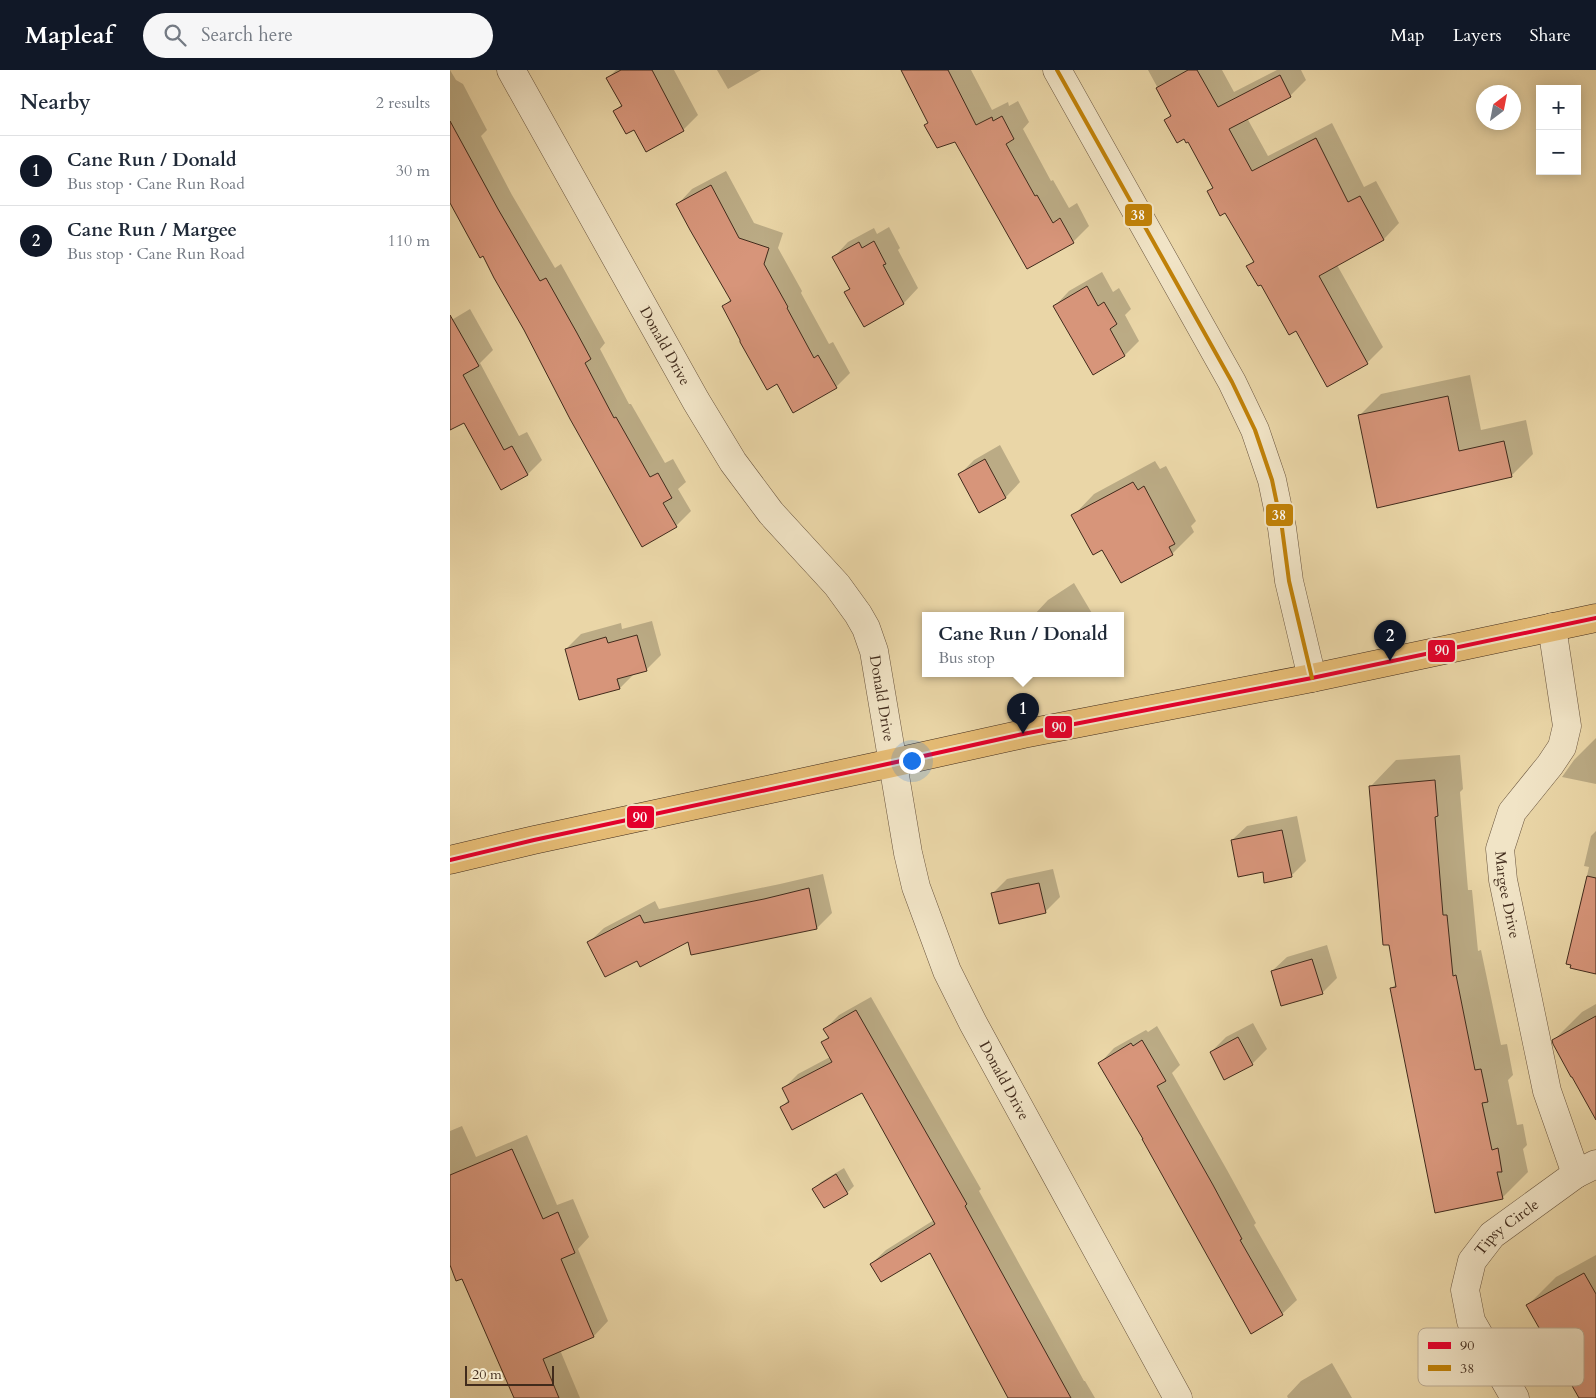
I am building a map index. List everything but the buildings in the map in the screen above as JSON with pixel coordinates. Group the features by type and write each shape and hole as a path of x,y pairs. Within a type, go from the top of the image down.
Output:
{"highway":[{"path":"450,860 543,838 1023,734 1312,678 1596,618"}],"street":[{"name":"Donald Drive","path":"511,70 732,462 771,513 837,585 866,628 874,651 892,763 916,888 947,971 1178,1398"},
{"path":"1057,70 1227,374 1255,430 1272,480 1282,528 1289,581 1312,678"},
{"name":"Margee Drive","path":"1552,627 1567,726 1562,747 1512,812 1500,849 1503,880 1547,1091 1586,1169"},
{"name":"Tipsy Circle","path":"1474,1328 1470,1321 1465,1290 1472,1261 1492,1234 1586,1169"},
{"name":"Tipsy Circle","path":"1508,1386 1515,1398"}],"transit line":[{"name":"38","path":"1057,70 1232,382 1255,430 1272,480 1282,528 1289,581 1312,678"},
{"name":"90","path":"450,860 1023,734 1312,678 1596,618"}],"place":[{"name":"Cane Run / Margee","path":"1390,661"},
{"name":"Cane Run / Donald","path":"1023,734"}]}
